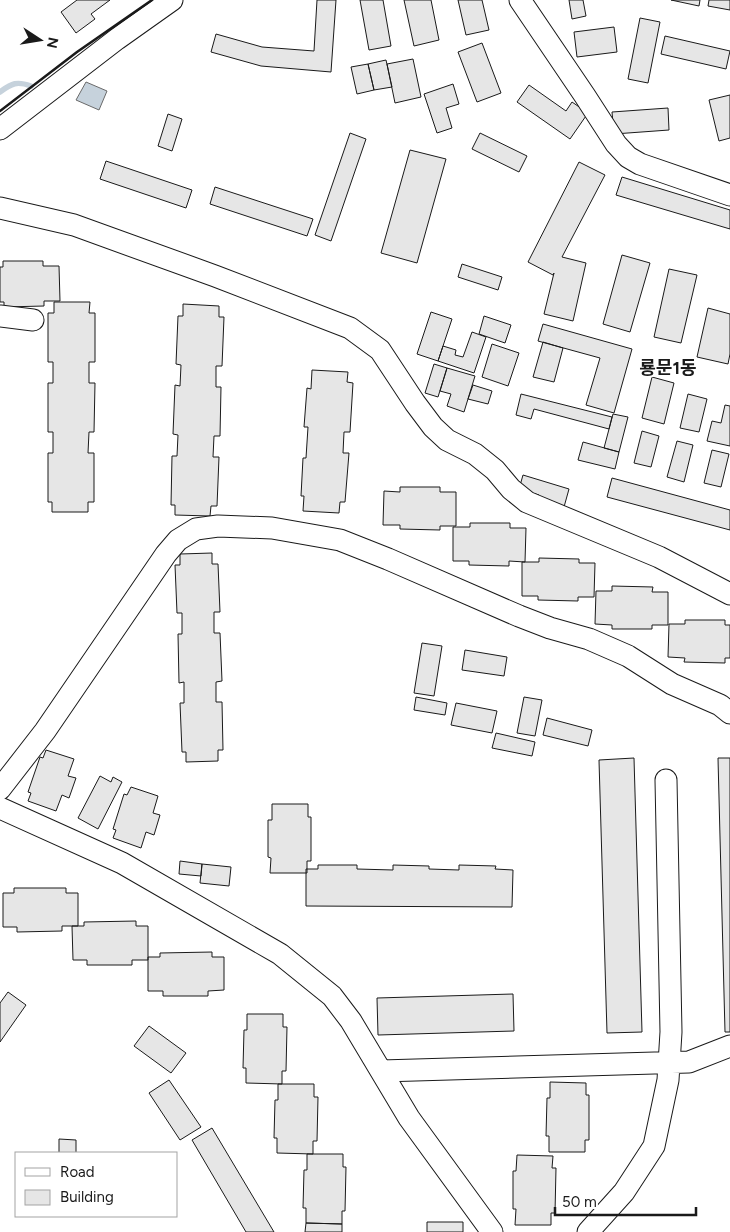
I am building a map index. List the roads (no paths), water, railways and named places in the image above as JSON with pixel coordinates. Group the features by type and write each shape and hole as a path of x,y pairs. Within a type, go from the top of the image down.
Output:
{"street":[{"path":"0,129 117,38 172,0"},
{"path":"520,0 616,144 628,157 640,164 730,196"},
{"path":"0,208 74,225 215,276 350,328 380,350 433,427 447,440 475,454 495,470 511,489 528,502 659,557 730,594"},
{"path":"0,316 33,320"},
{"path":"0,789 45,731 166,554 178,540 196,529 218,526 272,528 340,540 518,616 550,628 589,639 628,656 672,684 720,705 730,712"},
{"path":"705,699 730,698"},
{"path":"588,1232 624,1192 654,1146 668,1080 671,1032 666,780"},
{"path":"0,808 122,863 280,954 332,996 351,1021 409,1118 492,1232"},
{"path":"381,1071 669,1064 689,1062 730,1046"}],"waterway":[{"path":"0,92 15,84 31,86"}],"district":[{"name":"룡문1동","path":"668,368"}]}
